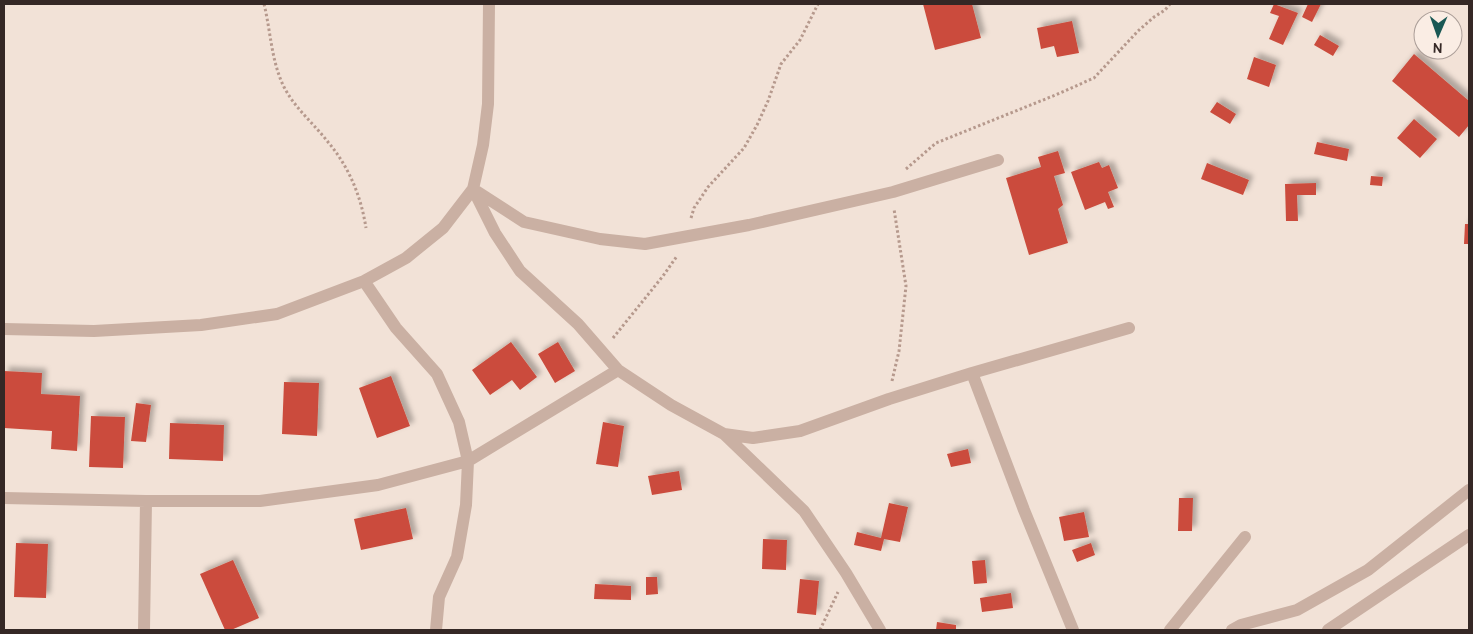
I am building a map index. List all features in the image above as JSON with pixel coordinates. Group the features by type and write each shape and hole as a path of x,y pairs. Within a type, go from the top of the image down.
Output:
{"street":[{"path":"4,329 94,331 201,325 278,314 364,281 415,252 443,228 473,189 488,104 490,4"},
{"path":"473,189 524,222 600,239 645,244 749,224 893,192 998,160"},
{"path":"473,189 495,233 520,272 578,324 618,370 672,405 724,434 804,511 846,573 880,630"},
{"path":"364,281 396,328 437,374 459,422 468,461 466,505 457,557 439,597 436,630"},
{"path":"724,434 753,438 800,431 889,399 972,373 1129,328"},
{"path":"4,498 146,501 260,500 378,485 468,461 618,370"},
{"path":"972,373 1024,510 1073,630"},
{"path":"1232,630 1241,625 1297,610 1368,570 1469,490"},
{"path":"144,630 146,501"},
{"path":"1328,630 1469,535"},
{"path":"1170,630 1245,537"}],"path":[{"path":"264,4 276,70 285,89 298,108 330,143 346,167 364,212 366,228"},
{"path":"602,351 680,252 694,208 708,187 744,148 768,101 780,64 800,40 818,4"},
{"path":"820,630 846,573"}],"building":[{"path":"923,4 972,4 981,38 935,50"},
{"path":"1274,4 1298,13 1283,45 1269,39 1279,16 1270,13"},
{"path":"1308,4 1321,4 1312,22 1302,17"},
{"path":"1072,21 1079,53 1057,57 1054,46 1041,49 1037,28"},
{"path":"1320,35 1339,46 1333,56 1314,45"},
{"path":"1413,55 1413,60 1421,60 1469,101 1469,125 1459,137 1392,81"},
{"path":"1254,57 1276,65 1269,87 1247,79"},
{"path":"1217,102 1236,114 1230,124 1210,112"},
{"path":"1414,119 1437,139 1420,158 1397,138"},
{"path":"1317,142 1349,149 1347,161 1314,154"},
{"path":"1058,151 1065,173 1054,176 1063,205 1058,209 1068,243 1029,255 1006,178 1041,167 1038,157"},
{"path":"1099,162 1102,168 1109,165 1118,188 1108,192 1114,207 1108,209 1105,202 1085,210 1071,172"},
{"path":"1207,163 1249,180 1243,195 1201,179"},
{"path":"1371,176 1383,177 1382,186 1370,185"},
{"path":"1316,183 1316,195 1297,195 1298,221 1286,221 1285,184"},
{"path":"1465,224 1469,224 1469,244 1464,244"},
{"path":"511,342 537,377 520,390 512,380 490,395 472,370"},
{"path":"558,342 575,371 555,383 538,354"},
{"path":"4,371 42,373 41,394 80,396 77,451 51,449 52,431 4,428"},
{"path":"391,376 410,426 377,438 359,388"},
{"path":"284,382 319,383 317,436 282,434"},
{"path":"136,403 151,405 146,442 131,441"},
{"path":"91,416 125,417 123,468 89,467"},
{"path":"603,422 624,426 618,467 596,464"},
{"path":"170,423 224,425 223,461 169,459"},
{"path":"968,449 971,463 951,467 947,454"},
{"path":"679,471 682,490 652,495 648,476"},
{"path":"1179,498 1193,498 1192,531 1178,531"},
{"path":"889,503 908,507 900,542 884,539 881,551 854,545 857,532 881,538"},
{"path":"406,508 413,539 361,550 354,519"},
{"path":"1084,512 1089,537 1064,541 1059,517"},
{"path":"763,539 787,540 786,570 762,569"},
{"path":"16,543 48,544 46,598 14,597"},
{"path":"1091,543 1095,555 1077,562 1072,550"},
{"path":"233,560 259,618 231,630 225,630 200,574"},
{"path":"985,560 987,583 974,584 972,561"},
{"path":"646,577 657,577 658,594 646,595"},
{"path":"800,579 819,581 816,615 797,613"},
{"path":"595,584 631,586 631,600 594,599"},
{"path":"1011,593 1013,608 982,612 980,598"},
{"path":"937,622 956,625 956,630 936,630"}]}
